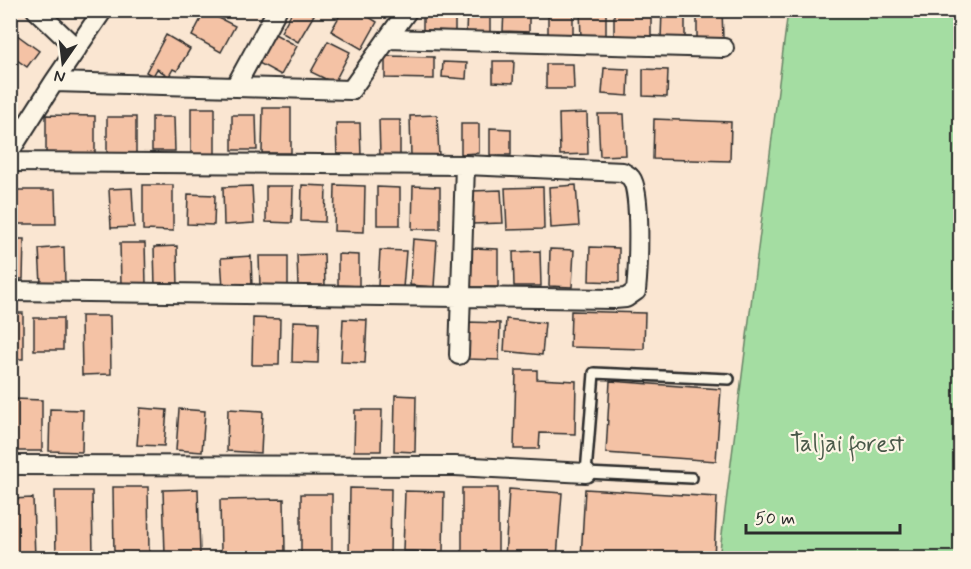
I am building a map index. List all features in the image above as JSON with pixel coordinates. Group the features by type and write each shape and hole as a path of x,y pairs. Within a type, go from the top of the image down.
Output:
{"street":[{"path":"36,10 77,49"},
{"path":"10,152 103,10"},
{"path":"235,87 277,10"},
{"path":"54,82 351,90 408,10"},
{"path":"387,39 724,48"},
{"path":"10,162 465,165 623,172 631,178 636,196 638,269 636,291 626,298 614,299 10,291"},
{"path":"459,355 465,165"},
{"path":"10,465 455,466 586,473"}],"lane":[{"path":"692,477 586,473 594,373 729,380"}],"green space":[{"name":"Taljai forest","path":"788,11 960,11 960,558 719,558"}],"building":[{"path":"293,10 306,10 314,15 298,42 281,32"},
{"path":"343,10 358,10 377,22 362,49 331,31"},
{"path":"423,10 455,10 455,31 423,30"},
{"path":"467,10 490,10 490,33 466,32"},
{"path":"504,10 529,10 529,32 503,31"},
{"path":"548,10 573,10 573,34 548,34"},
{"path":"580,10 606,10 606,38 581,38"},
{"path":"614,10 651,10 651,36 614,36"},
{"path":"662,10 685,10 685,39 661,39"},
{"path":"697,10 722,10 723,39 697,39"},
{"path":"205,11 235,26 221,52 192,36"},
{"path":"13,32 39,51 27,67 10,55 10,36"},
{"path":"273,33 297,46 281,75 257,62"},
{"path":"166,35 190,49 177,71 173,69 169,76 157,69 153,76 146,72"},
{"path":"328,41 350,52 334,83 311,72"},
{"path":"385,56 434,57 434,79 385,78"},
{"path":"493,61 514,61 513,83 493,82"},
{"path":"443,62 467,63 466,79 442,77"},
{"path":"546,64 573,64 574,89 546,89"},
{"path":"604,68 629,69 628,96 602,94"},
{"path":"643,69 668,70 667,97 643,96"},
{"path":"191,108 215,108 215,154 191,154"},
{"path":"263,108 291,108 291,153 262,153"},
{"path":"587,113 588,154 560,155 559,114"},
{"path":"598,114 624,114 626,155 600,156"},
{"path":"46,115 95,116 95,154 46,153"},
{"path":"232,115 256,115 257,150 232,150"},
{"path":"437,115 439,156 411,157 410,116"},
{"path":"107,117 136,117 136,153 107,153"},
{"path":"152,117 174,117 175,151 152,151"},
{"path":"654,119 731,122 730,161 653,159"},
{"path":"379,120 400,120 400,156 380,156"},
{"path":"336,123 360,123 361,156 337,157"},
{"path":"461,124 479,124 479,153 461,154"},
{"path":"490,128 511,129 511,155 490,155"},
{"path":"143,185 173,185 173,231 143,230"},
{"path":"302,185 326,186 325,222 301,221"},
{"path":"335,185 365,186 364,232 334,231"},
{"path":"576,185 579,226 551,228 549,187"},
{"path":"252,186 254,223 224,225 223,187"},
{"path":"266,186 293,186 292,223 266,222"},
{"path":"413,186 440,187 440,229 412,229"},
{"path":"377,187 400,188 400,225 377,225"},
{"path":"543,187 544,229 507,230 505,188"},
{"path":"132,188 134,227 111,228 109,189"},
{"path":"10,190 55,190 56,224 10,224"},
{"path":"501,190 503,223 472,224 471,191"},
{"path":"188,194 215,195 214,225 187,224"},
{"path":"10,239 24,239 23,279 10,279"},
{"path":"413,239 437,241 434,287 410,285"},
{"path":"120,243 145,243 146,285 121,285"},
{"path":"177,246 178,287 155,287 154,247"},
{"path":"64,247 65,283 41,284 39,249"},
{"path":"590,247 619,248 619,282 589,281"},
{"path":"472,248 498,249 498,287 471,287"},
{"path":"550,249 574,250 572,287 549,286"},
{"path":"380,250 406,251 403,288 378,286"},
{"path":"540,251 541,286 514,286 513,252"},
{"path":"324,254 325,286 298,287 297,255"},
{"path":"338,254 359,255 359,286 338,285"},
{"path":"251,256 252,287 223,288 221,258"},
{"path":"259,256 288,256 288,286 260,287"},
{"path":"571,311 645,313 644,349 570,347"},
{"path":"10,313 23,313 23,359 10,359"},
{"path":"81,316 110,316 111,374 82,375"},
{"path":"34,318 63,318 63,350 34,350"},
{"path":"253,318 280,319 279,365 252,365"},
{"path":"343,319 367,320 365,363 341,362"},
{"path":"506,319 545,323 542,355 504,351"},
{"path":"293,321 319,322 318,363 292,362"},
{"path":"467,322 500,323 499,360 466,359"},
{"path":"516,370 537,370 537,379 576,381 575,434 540,433 539,449 514,449"},
{"path":"610,381 721,389 716,461 606,453"},
{"path":"395,395 416,396 415,452 394,451"},
{"path":"15,399 42,400 42,451 15,451"},
{"path":"140,408 167,410 164,446 137,445"},
{"path":"50,409 83,410 82,452 49,451"},
{"path":"179,409 205,411 202,452 176,450"},
{"path":"228,409 263,411 261,453 227,451"},
{"path":"355,410 382,410 381,451 354,451"},
{"path":"113,487 148,487 149,553 114,554"},
{"path":"350,488 391,489 390,558 349,558"},
{"path":"462,488 498,488 498,558 462,558"},
{"path":"198,489 200,554 165,555 163,490"},
{"path":"509,489 562,493 557,558 505,558"},
{"path":"585,489 717,497 714,558 581,558"},
{"path":"55,491 92,491 93,558 56,558"},
{"path":"405,491 444,492 443,552 403,551"},
{"path":"301,494 332,494 332,558 301,558"},
{"path":"33,498 35,558 10,558 10,499"},
{"path":"284,499 285,551 221,552 220,500"}]}
